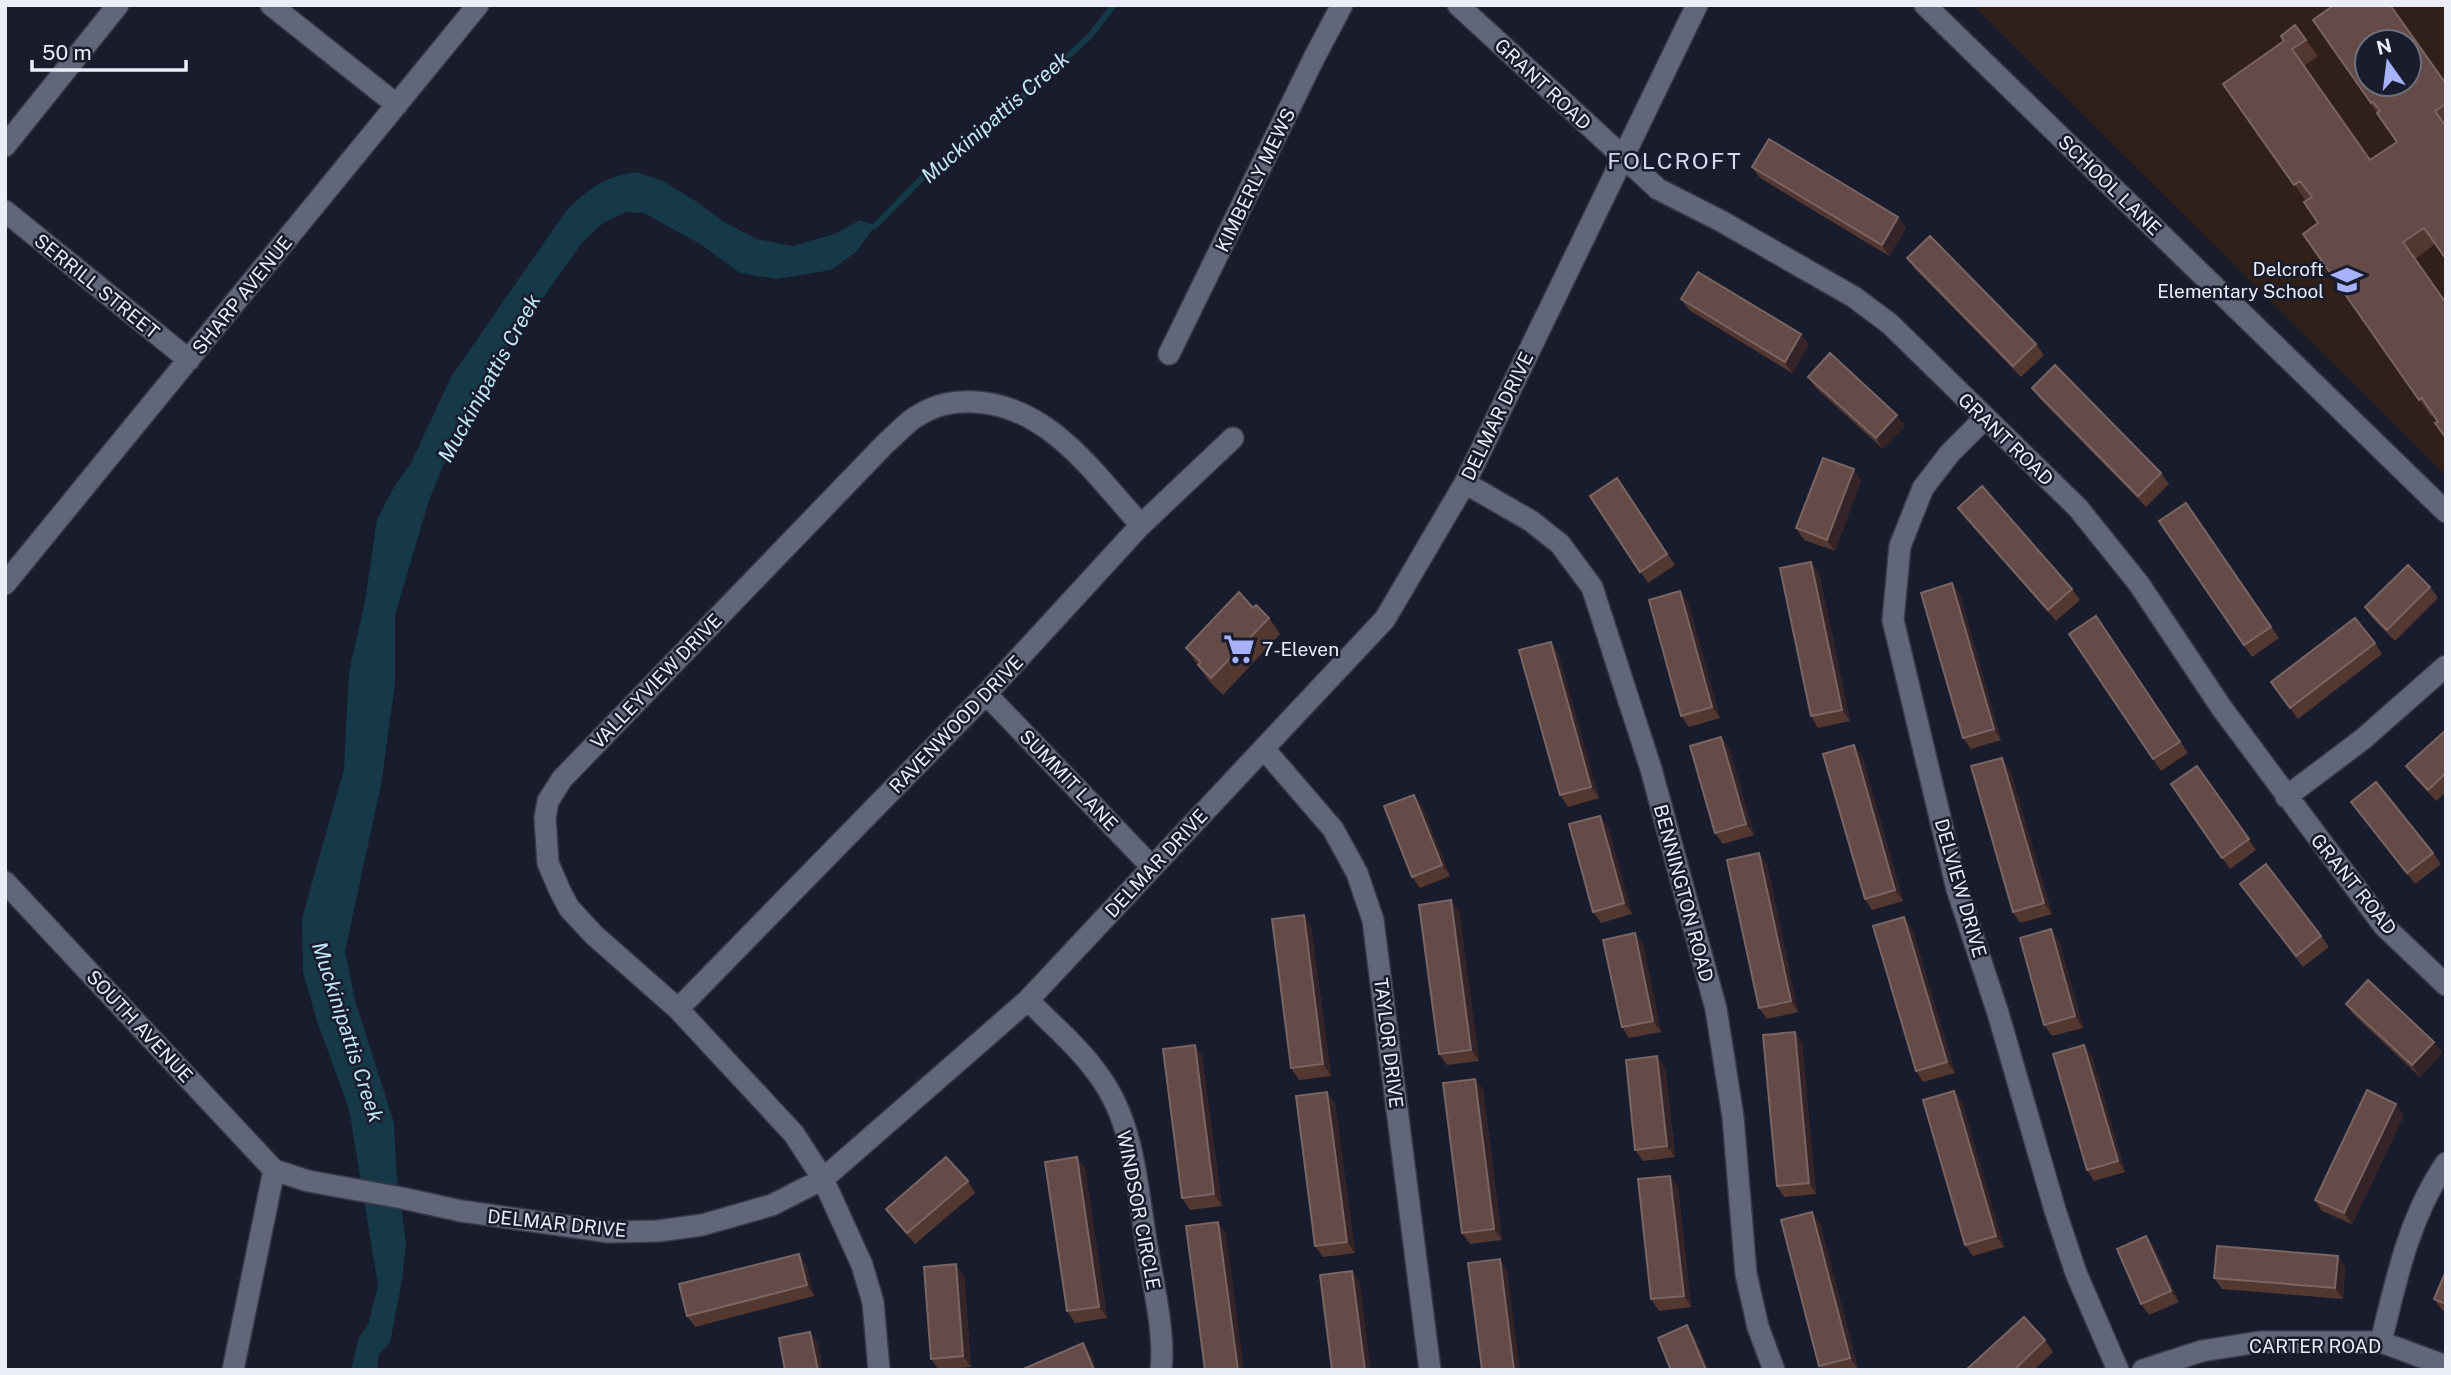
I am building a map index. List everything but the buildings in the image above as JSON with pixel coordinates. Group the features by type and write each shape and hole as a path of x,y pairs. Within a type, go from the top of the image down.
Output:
{"street":[{"path":"5,146 118,5"},
{"path":"271,5 397,105"},
{"name":"SHARP AVENUE","path":"5,584 478,5"},
{"name":"KIMBERLY MEWS","path":"1169,354 1342,5"},
{"name":"GRANT ROAD","path":"1458,5 1658,189 1721,221 1854,297 1889,324 2078,508 2165,620 2221,707 2384,926 2446,985"},
{"name":"DELMAR DRIVE","path":"274,1170 308,1181 461,1211 610,1232 658,1231 702,1224 772,1205 823,1179 1028,1000 1385,619 1465,483 1697,5"},
{"name":"SCHOOL LANE","path":"1925,5 2446,512"},
{"name":"SERRILL STREET","path":"5,211 188,360"},
{"name":"VALLEYVIEW DRIVE","path":"823,1179 794,1134 678,1009 594,935 569,908 553,878 546,849 545,818 548,801 562,779 915,416 944,404 962,401 992,404 1019,411 1050,429 1070,447 1141,525"},
{"name":"DELVIEW DRIVE","path":"1985,418 1950,453 1923,488 1900,545 1893,620 1957,888 1998,1013 2076,1273 2118,1370"},
{"name":"RAVENWOOD DRIVE","path":"678,1009 986,694 1141,525 1233,438"},
{"name":"BENNINGTON ROAD","path":"1465,483 1531,521 1560,544 1592,587 1651,769 1716,1009 1733,1117 1746,1274 1758,1327 1774,1370"},
{"path":"2286,797 2363,739 2446,666"},
{"name":"SUMMIT LANE","path":"986,694 1152,867"},
{"name":"TAYLOR DRIVE","path":"1265,750 1333,829 1357,873 1373,920 1430,1370"},
{"name":"SOUTH AVENUE","path":"5,882 274,1170"},
{"name":"WINDSOR CIRCLE","path":"1028,1000 1083,1055 1104,1082 1116,1104 1129,1146 1157,1307 1161,1370"},
{"path":"2381,1342 2403,1251 2430,1186 2446,1163"},
{"path":"233,1370 274,1170"},
{"path":"823,1179 862,1265 873,1303 879,1370"},
{"name":"CARTER ROAD","path":"2143,1370 2202,1351 2259,1342 2381,1342 2446,1366"}],"shaded area":[{"name":"Delcroft Elementary School","path":"1973,5 2446,5 2446,476"}],"water":[{"path":"636,172 663,181 724,222 757,239 792,246 834,234 860,220 875,226 856,252 831,270 777,279 740,273 700,244 644,213 626,212 603,223 581,244 497,363 441,470 428,503 395,615 395,684 381,785 345,951 355,1000 394,1123 396,1169 406,1243 390,1343 379,1354 377,1370 351,1370 359,1337 368,1325 378,1285 349,1109 317,1021 303,972 302,919 344,769 349,672 365,602 377,519 395,485 411,463 451,377 566,211 597,185 614,177"}],"waterway":[{"name":"Muckinipattis Creek","path":"870,227 875,226 929,171 1019,100 1090,36 1114,5"}],"place":[{"name":"Delcroft Elementary School","path":"2347,280"},
{"name":"7-Eleven","path":"1239,649"}],"district":[{"name":"FOLCROFT","path":"1675,160"}]}
